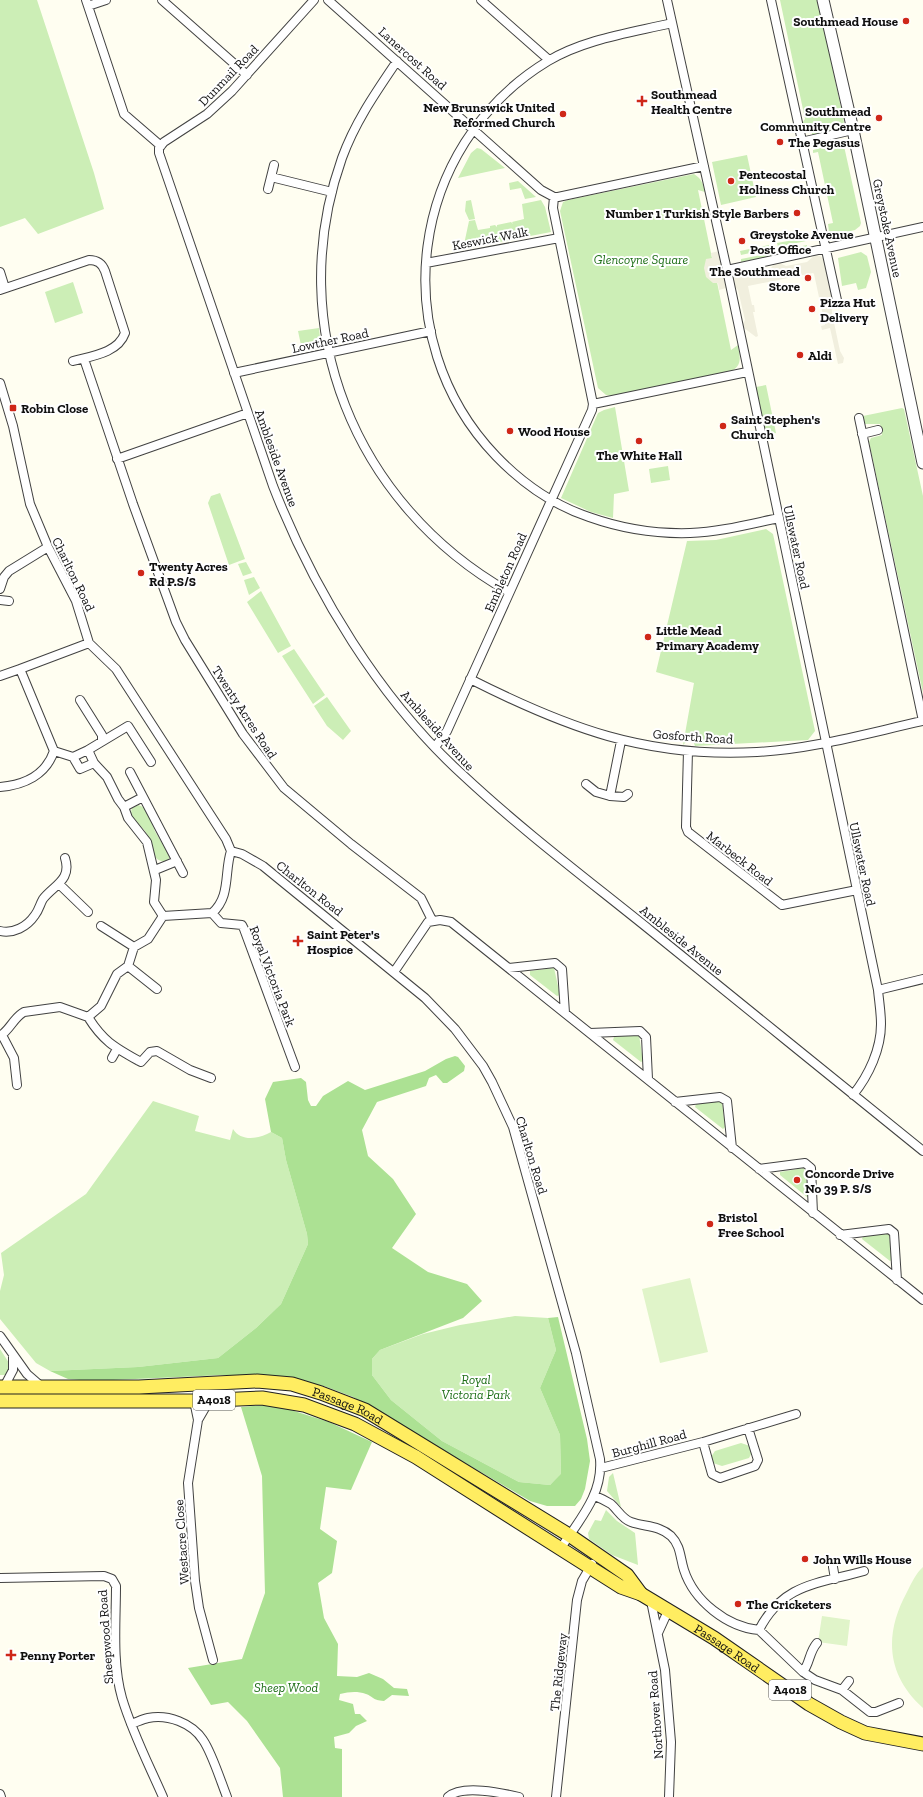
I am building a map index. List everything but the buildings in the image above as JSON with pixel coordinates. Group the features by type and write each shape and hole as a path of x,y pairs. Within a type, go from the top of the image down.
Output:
{"main road":[{"name":"Passage Road","path":"2,1387 152,1387 257,1381 292,1384 321,1393 365,1410 569,1535 627,1575 646,1597"},
{"name":"Passage Road","path":"0,1401 209,1401 240,1398 285,1401 324,1411 349,1421 441,1472 621,1587 646,1597 668,1612 714,1638 809,1704 841,1722 865,1733 923,1744"}],"street":[{"path":"106,0 87,3 124,114 161,146"},
{"path":"162,0 247,75"},
{"name":"Dunmail Road","path":"161,146 164,142 207,114 247,75 314,0"},
{"name":"Lanercost Road","path":"328,0 541,190 554,197"},
{"path":"482,0 549,60"},
{"name":"Ullswater Road","path":"667,0 727,270 747,372 878,990 881,1024 877,1046 866,1077 854,1094"},
{"path":"771,0 801,142 837,300"},
{"name":"Greystoke Avenue","path":"823,0 842,91 853,130 923,462"},
{"path":"672,23 588,43 549,60 508,92 473,130 458,152 442,189 428,237 426,263 427,308 431,331 439,365 448,387 477,436 520,479 551,500 587,517 605,522 665,532 691,533 719,530 779,518"},
{"path":"397,61 360,119 343,157 332,192 325,230 322,264 324,322 329,353 346,409 384,480 411,514 443,546 486,579 509,592"},
{"path":"801,142 853,130"},
{"name":"Ambleside Avenue","path":"161,146 159,153 160,159 286,520 332,608 390,695 435,747 463,776 529,832 923,1151"},
{"path":"268,189 274,165"},
{"path":"704,166 554,197 553,208 593,404 747,372"},
{"path":"271,177 332,192"},
{"path":"727,270 923,227"},
{"name":"Keswick Walk","path":"426,263 559,238"},
{"path":"0,272 3,289 89,260 97,261 101,264 105,271 125,332 122,341 115,348 73,361"},
{"name":"Lowther Road","path":"234,373 431,331"},
{"name":"Twenty Acres Road","path":"84,358 117,459 176,622 185,640 249,744 284,788 351,844 421,898 432,920"},
{"name":"Charlton Road","path":"0,383 13,426 30,504 48,547 76,601 89,643 116,669 226,839 231,852 242,854 263,866 425,998 469,1046 492,1082 513,1128 576,1353 596,1436 601,1468 595,1496 561,1548"},
{"name":"Embleton Road","path":"435,747 447,731 592,410 593,404"},
{"path":"117,459 248,414"},
{"path":"859,418 923,721"},
{"path":"862,434 878,430"},
{"path":"0,589 4,577 9,571 48,547"},
{"path":"0,600 9,601"},
{"path":"0,676 89,643"},
{"path":"20,669 54,750 73,757 80,769 94,763"},
{"name":"Gosforth Road","path":"470,679 547,716 621,741 688,751 757,752 825,743 923,721"},
{"path":"80,700 102,734 102,741"},
{"path":"73,757 88,750 128,726 151,762"},
{"path":"610,796 621,741"},
{"path":"0,787 20,784 34,777 48,762 54,750"},
{"path":"88,750 94,763 107,777 118,799 124,807 128,818 147,842 155,870 156,886 154,902 163,916"},
{"name":"Marbeck Road","path":"688,751 686,827 688,832 782,905 857,890"},
{"path":"130,772 183,873"},
{"path":"586,784 596,792 610,796 624,797 628,794"},
{"path":"124,807 143,797"},
{"path":"163,916 212,912 222,902 227,864 231,852"},
{"path":"0,932 12,932 20,928 35,916 44,899 60,884 67,868 65,858"},
{"path":"155,870 178,861"},
{"path":"60,884 88,912"},
{"name":"Royal Victoria Park","path":"212,912 221,923 242,925 295,1067"},
{"path":"88,1017 101,1006 117,974 128,966 134,947 148,939 163,916"},
{"path":"394,972 424,926 432,920 452,922 840,1235 923,1300"},
{"path":"101,926 134,947"},
{"path":"509,968 556,963 562,969 565,1013"},
{"path":"128,966 157,989"},
{"path":"878,990 923,979"},
{"path":"17,1085 14,1058 1,1035 20,1014 24,1012 60,1007 88,1017 98,1034 117,1049 141,1062 150,1052 157,1051 190,1070 211,1078"},
{"path":"590,1034 640,1031 646,1037 648,1080"},
{"path":"112,1058 117,1049"},
{"path":"675,1102 720,1097 727,1101 732,1148"},
{"path":"759,1169 805,1162 811,1168 814,1213"},
{"path":"840,1235 889,1229 894,1233 897,1280"},
{"path":"0,1336 27,1374 42,1388"},
{"path":"2,1387 13,1370 13,1354"},
{"name":"Westacre Close","path":"194,1401 198,1420 188,1483 195,1581 199,1608 213,1660"},
{"name":"Westacre Close","path":"198,1420 209,1401"},
{"name":"Burghill Road","path":"601,1468 703,1442 796,1414"},
{"name":"Burghill Road","path":"703,1442 712,1474 720,1478 754,1466 757,1463 758,1460 748,1428"},
{"path":"595,1496 611,1504 630,1522 653,1526 664,1530 672,1537 679,1548 684,1569 691,1588 700,1598 711,1608 732,1621 748,1629 759,1630 803,1672 815,1680 842,1690 870,1712 876,1712 899,1703"},
{"name":"The Ridgeway","path":"556,1797 578,1600 582,1581 597,1554"},
{"path":"834,1567 835,1579"},
{"path":"759,1630 774,1606 798,1588 864,1571"},
{"name":"Sheepwood Road","path":"0,1578 104,1576 112,1579 116,1586 117,1671 122,1698 131,1724 163,1797"},
{"name":"Northover Road","path":"646,1597 658,1633 665,1670 671,1742 669,1797"},
{"path":"658,1633 668,1612"},
{"path":"803,1672 809,1662 813,1648 818,1643"},
{"path":"842,1690 849,1681"},
{"path":"131,1724 148,1718 159,1717 182,1722 193,1730 203,1740 227,1797"},
{"path":"448,1797 461,1791 505,1794 519,1797"}],"green space":[{"path":"0,0 37,0 94,173 104,209 38,234 25,218 0,227"},
{"path":"780,0 818,0 844,122 840,128 812,136 812,133 805,130 803,122 805,119"},
{"path":"841,143 844,146 861,223 855,230 833,235 829,232 828,224 833,223 818,152 813,153 813,150"},
{"path":"477,148 481,149 505,168 458,178 471,153"},
{"path":"747,155 756,197 721,205 712,162"},
{"name":"Glencoyne Square","path":"694,174 699,178 704,187 705,192 698,190 731,350 738,345 740,357 739,364 729,372 612,396 606,395 598,388 560,211 563,202"},
{"path":"518,181 536,197 525,199 521,188 510,190 509,183"},
{"path":"471,200 475,219 469,220 465,211 466,201"},
{"path":"541,200 545,207 551,232 463,249 469,221 475,220 478,230 490,228 490,226 495,225 497,227 497,225 511,222 513,224 512,222 524,219 522,204"},
{"path":"805,238 806,241 778,247 777,243"},
{"path":"769,245 769,249 741,255 740,251"},
{"path":"807,245 807,248 779,254 779,251"},
{"path":"861,252 867,256 871,272 866,288 858,290 856,283 842,286 838,258"},
{"path":"771,253 772,256 741,262 741,259"},
{"path":"73,282 83,313 55,323 45,292"},
{"path":"319,328 320,338 318,345 314,348 302,350 298,331"},
{"path":"766,385 776,433 766,435 756,387"},
{"path":"615,407 629,491 614,494 613,518 591,512 561,498 598,413"},
{"path":"902,408 904,409 923,496 923,693 869,442 871,438 882,435 880,424 864,424 863,416"},
{"path":"668,466 670,480 651,483 649,469"},
{"path":"220,493 245,559 229,565 208,503 211,496"},
{"path":"766,529 773,534 815,731 808,740 695,746 693,741 687,741 683,745 694,683 656,672 687,541 716,540"},
{"path":"246,562 252,573 243,576 238,564"},
{"path":"254,577 260,588 249,595 244,580"},
{"path":"261,591 291,646 278,653 247,602"},
{"path":"294,649 325,695 313,704 282,656"},
{"path":"327,697 351,731 343,740 327,726 314,706"},
{"path":"138,805 146,809 156,833 170,855 168,861 161,861 156,858 152,852 145,831 133,818 131,812 132,808"},
{"path":"554,968 560,995 557,996 530,975 530,971"},
{"path":"638,1033 643,1061 641,1062 613,1040 614,1037"},
{"path":"455,1056 458,1057 465,1066 464,1071 447,1083 443,1083 436,1075 429,1078 426,1086 377,1102 362,1130 368,1156 393,1179 416,1214 392,1248 428,1272 467,1284 482,1301 463,1318 380,1350 372,1359 372,1375 391,1400 442,1441 519,1482 550,1485 561,1474 560,1435 540,1388 556,1350 548,1318 558,1317 587,1439 590,1461 585,1489 581,1499 575,1506 547,1506 530,1501 353,1397 324,1386 274,1376 223,1375 91,1381 68,1379 50,1371 138,1367 218,1358 256,1328 281,1304 308,1244 307,1234 286,1160 282,1138 271,1132 265,1099 273,1082 301,1078 306,1082 308,1100 311,1106 316,1106 323,1096 348,1081 365,1090 425,1071 446,1059"},
{"path":"720,1100 722,1101 725,1127 723,1129 695,1107 696,1104"},
{"path":"153,1101 199,1116 195,1131 230,1140 233,1129 236,1133 245,1138 256,1138 271,1132 282,1138 286,1160 307,1234 308,1244 281,1304 256,1328 218,1358 138,1367 50,1371 36,1363 0,1319 0,1291 4,1275 1,1253 86,1194"},
{"path":"804,1168 810,1196 807,1197 780,1175 780,1172"},
{"path":"887,1232 889,1234 892,1260 890,1261 862,1239 863,1236"},
{"path":"690,1278 708,1352 660,1363 642,1289"},
{"name":"Royal Victoria Park","path":"515,1316 548,1318 556,1350 540,1388 560,1435 561,1475 550,1485 519,1482 442,1441 391,1400 372,1375 372,1359 380,1350 423,1334 460,1325"},
{"path":"0,1349 11,1366 7,1375 0,1375"},
{"name":"Sheep Wood","path":"264,1405 291,1410 329,1422 372,1442 351,1490 326,1487 320,1529 337,1541 332,1573 318,1583 324,1618 338,1644 337,1676 357,1677 369,1673 383,1679 394,1688 407,1689 409,1696 392,1695 384,1701 377,1700 359,1692 340,1694 339,1700 353,1704 355,1714 360,1714 367,1721 356,1726 349,1733 334,1737 335,1748 342,1749 342,1797 283,1797 280,1768 247,1721 228,1702 211,1705 188,1668 242,1659 265,1593 262,1476 241,1407"},
{"path":"741,1443 750,1446 752,1452 749,1458 722,1466 713,1463 711,1457 715,1451"},
{"path":"613,1473 621,1507 607,1491 609,1477"},
{"path":"606,1510 617,1521 635,1533 638,1565 612,1555 589,1539 588,1533 595,1520 601,1521"},
{"path":"923,1567 923,1708 902,1682 892,1653 892,1638 900,1608 914,1579"},
{"path":"822,1616 850,1620 847,1646 818,1642"}],"shaded area":[{"path":"719,251 726,288 719,290 718,283 713,283 706,277 704,268 706,259 712,258 711,253"},
{"path":"815,255 824,259 831,289 832,313 840,351 844,358 843,363 838,364 830,328 822,330 821,326 825,325 813,273 748,286 752,305 754,305 755,312 753,312 758,336 756,337 744,328 743,324 745,320 738,290 735,287 733,279 735,274 742,271 747,274 771,268 774,264 780,263 786,266 807,262"}],"place":[{"name":"Southmead House","path":"906,21"},
{"name":"Southmead Health Centre","path":"642,101"},
{"name":"New Brunswick United Reformed Church","path":"563,114"},
{"name":"Southmead Community Centre","path":"879,118"},
{"name":"The Pegasus","path":"780,142"},
{"name":"Pentecostal Holiness Church","path":"731,181"},
{"name":"Number 1 Turkish Style Barbers","path":"797,213"},
{"name":"Greystoke Avenue Post Office","path":"742,241"},
{"name":"The Southmead Store","path":"808,278"},
{"name":"Pizza Hut Delivery","path":"812,309"},
{"name":"Aldi","path":"800,355"},
{"name":"Robin Close","path":"13,408"},
{"name":"Saint Stephen's Church","path":"723,426"},
{"name":"Wood House","path":"510,431"},
{"name":"The White Hall","path":"639,441"},
{"name":"Twenty Acres Rd P.S/S","path":"141,573"},
{"name":"Little Mead Primary Academy","path":"648,637"},
{"name":"Saint Peter's Hospice","path":"298,941"},
{"name":"Concorde Drive No 39 P. S/S","path":"797,1180"},
{"name":"Bristol Free School","path":"710,1224"},
{"name":"John Wills House","path":"805,1559"},
{"name":"The Cricketers","path":"738,1604"},
{"name":"Penny Porter","path":"11,1655"}]}
